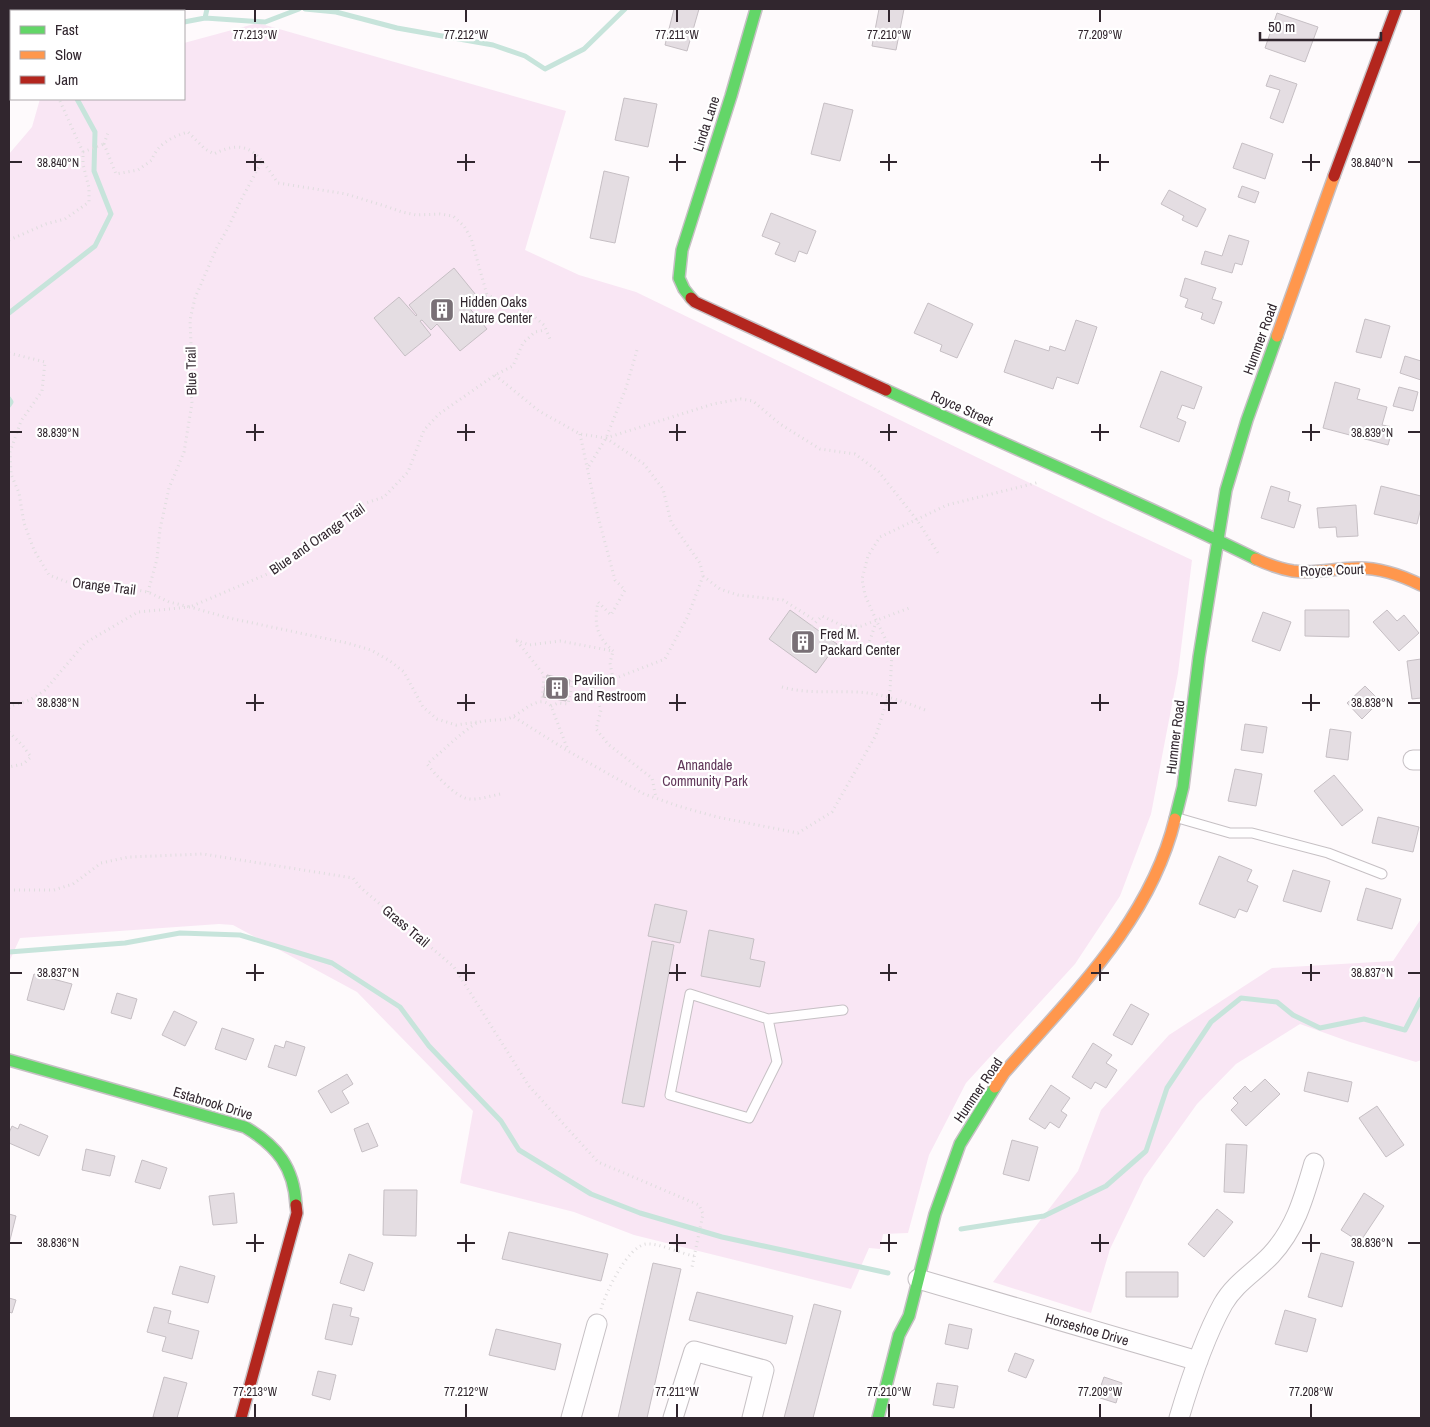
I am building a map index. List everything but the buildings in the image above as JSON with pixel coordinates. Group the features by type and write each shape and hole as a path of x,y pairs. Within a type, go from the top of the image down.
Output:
{"street":[{"name":"Linda Lane","path":"695,302 680,284 678,273 682,250 731,96 756,9"},
{"name":"Hummer Road","path":"878,1418 899,1335 909,1316 935,1214 960,1144 1004,1074 1085,983 1117,942 1140,905 1158,868 1176,818 1184,778 1216,540 1226,490 1239,442 1396,9"},
{"name":"Royce Street","path":"695,302 1062,470 1183,523 1216,540"},
{"name":"Royce Court","path":"1216,540 1258,560 1291,571 1304,572 1359,568 1379,570 1401,574 1421,585"},
{"name":"Estabrook Drive","path":"9,1060 245,1127 260,1135 273,1146 285,1161 293,1178 297,1195 297,1213 241,1418"},
{"path":"1179,1418 1198,1362 1227,1298 1235,1287 1270,1256 1286,1238 1302,1206 1314,1163"},
{"name":"Horseshoe Drive","path":"918,1279 1198,1362"},
{"path":"571,1418 597,1324"},
{"path":"673,1418 694,1351 764,1370 752,1418"}],"lane":[{"path":"1176,818 1230,833 1252,832 1328,853 1382,874"},
{"path":"768,1019 777,1062 749,1118 670,1095 690,994 768,1019 843,1010"}],"path":[{"path":"9,240 46,224 65,219 89,202 89,188 83,164 83,152 59,100"},
{"path":"109,130 104,144 116,174 138,170 152,160 154,152 176,135 188,132 204,148 214,154 224,149 242,146 248,149 262,161 278,183 346,194 416,215 440,214 453,216 464,226 471,238 487,295"},
{"path":"83,152 104,144"},
{"name":"Blue Trail","path":"148,592 157,559 160,529 170,488 184,452 192,403 189,370 190,320 195,298 217,247 262,161"},
{"path":"476,296 487,295 529,312 544,325 550,339"},
{"name":"Blue and Orange Trail","path":"190,608 272,572 325,530 362,504 384,497 408,472 424,430 439,414 495,375 513,366 523,343 535,332 545,330"},
{"path":"588,467 606,438 626,388 637,350"},
{"name":"Orange Trail","path":"9,353 45,362 42,391 21,421 10,452 10,476 19,494 24,524 33,548 50,575 67,582 92,586 120,587 148,592"},
{"path":"495,375 539,411 580,434 606,438 644,464 663,489 671,522 700,563 703,576 688,616 665,659 612,678 605,683 593,687 573,681 568,704 558,703 551,706"},
{"path":"606,438 713,404 741,400 753,401 780,424 820,449 855,454 879,472 917,520 940,556"},
{"path":"580,434 596,509 616,580 624,590 611,615 598,602 595,619 602,641 613,651"},
{"path":"514,717 630,787 656,798 717,817 798,832 832,812 876,735 889,696 892,652 865,594 862,579 868,556 880,537 947,505 1037,484 1062,470"},
{"path":"703,576 720,589 738,595 783,600 816,621"},
{"path":"148,592 169,602 190,608 371,650 404,672 423,707 437,718 456,725 514,717 538,702 548,703 551,706 568,751"},
{"path":"9,708 30,700 45,690 85,643 138,612 190,608"},
{"path":"843,626 861,626 877,622 912,608"},
{"path":"812,626 822,616 843,626 864,648 868,646 877,622"},
{"path":"542,701 544,675 516,640 529,645 560,641 613,651"},
{"path":"612,678 610,663 613,651"},
{"path":"593,687 601,710 596,729 609,745 652,778 656,798"},
{"path":"782,687 798,692 857,692 889,696 928,711"},
{"path":"477,722 427,764 454,791 468,799 500,794"},
{"path":"9,732 31,757 23,764 9,768"},
{"name":"Grass Trail","path":"9,890 54,890 73,884 101,862 129,857 203,854 353,878 360,887 454,966 529,1086 598,1162 699,1204 703,1214 695,1256"},
{"path":"597,1324 603,1304 617,1274 628,1256 637,1248 647,1244 695,1256 692,1267"}],"green space":[{"name":"Annandale Community Park","path":"258,23 566,111 525,250 579,275 636,292 1192,560 1178,673 1151,814 1120,896 1075,964 966,1083 929,1155 908,1233 883,1234 880,1249 869,1248 851,1289 634,1235 574,1212 460,1183 473,1111 357,992 233,925 219,924 20,938 9,962 9,154 32,127 40,100 185,100 185,43"},
{"path":"1421,919 1421,1060 1416,1062 1350,1042 1300,1024 1236,1064 1197,1104 1144,1178 1110,1249 1091,1313 993,1282 1078,1171 1101,1110 1169,1035 1272,968 1393,961"}],"waterway":[{"path":"185,22 205,18 207,9"},
{"path":"205,18 265,22 299,9"},
{"path":"305,9 336,12 397,28 493,45 525,56 545,69 584,49 625,9"},
{"path":"9,313 95,246 111,214 94,171 95,132 78,100"},
{"path":"9,399 11,402 9,405"},
{"path":"9,952 125,943 180,933 240,935 332,963 400,1007 429,1046 501,1121 519,1150 591,1194 640,1213 722,1237 888,1273"},
{"path":"961,1229 1044,1216 1106,1186 1146,1151 1167,1088 1211,1022 1241,998 1277,1002 1293,1015 1320,1028 1364,1019 1405,1030 1421,999"}],"traffic: fast":[{"path":"691,298 679,278 682,250 731,96 756,9"},
{"path":"1175,819 1183,787 1199,657 1226,490 1247,420 1277,336"},
{"path":"886,390 1164,515 1256,559"},
{"path":"9,1060 245,1127 266,1142 282,1159 292,1179 296,1205"},
{"path":"878,1418 899,1335 909,1316 935,1214 960,1144 995,1087"}],"traffic: slow":[{"path":"1277,336 1334,176"},
{"path":"1256,559 1279,568 1301,572 1350,568 1375,569 1398,575 1421,585"},
{"path":"995,1087 1004,1073 1081,986 1128,924 1147,891 1163,856 1175,819"}],"traffic: jam":[{"path":"1334,176 1396,9"},
{"path":"691,298 695,302 886,390"},
{"path":"241,1418 297,1213 296,1205"}],"place":[{"name":"Hidden Oaks Nature Center","path":"442,310"},
{"name":"Fred M. Packard Center","path":"803,642"},
{"name":"Pavilion and Restroom","path":"557,688"}]}
